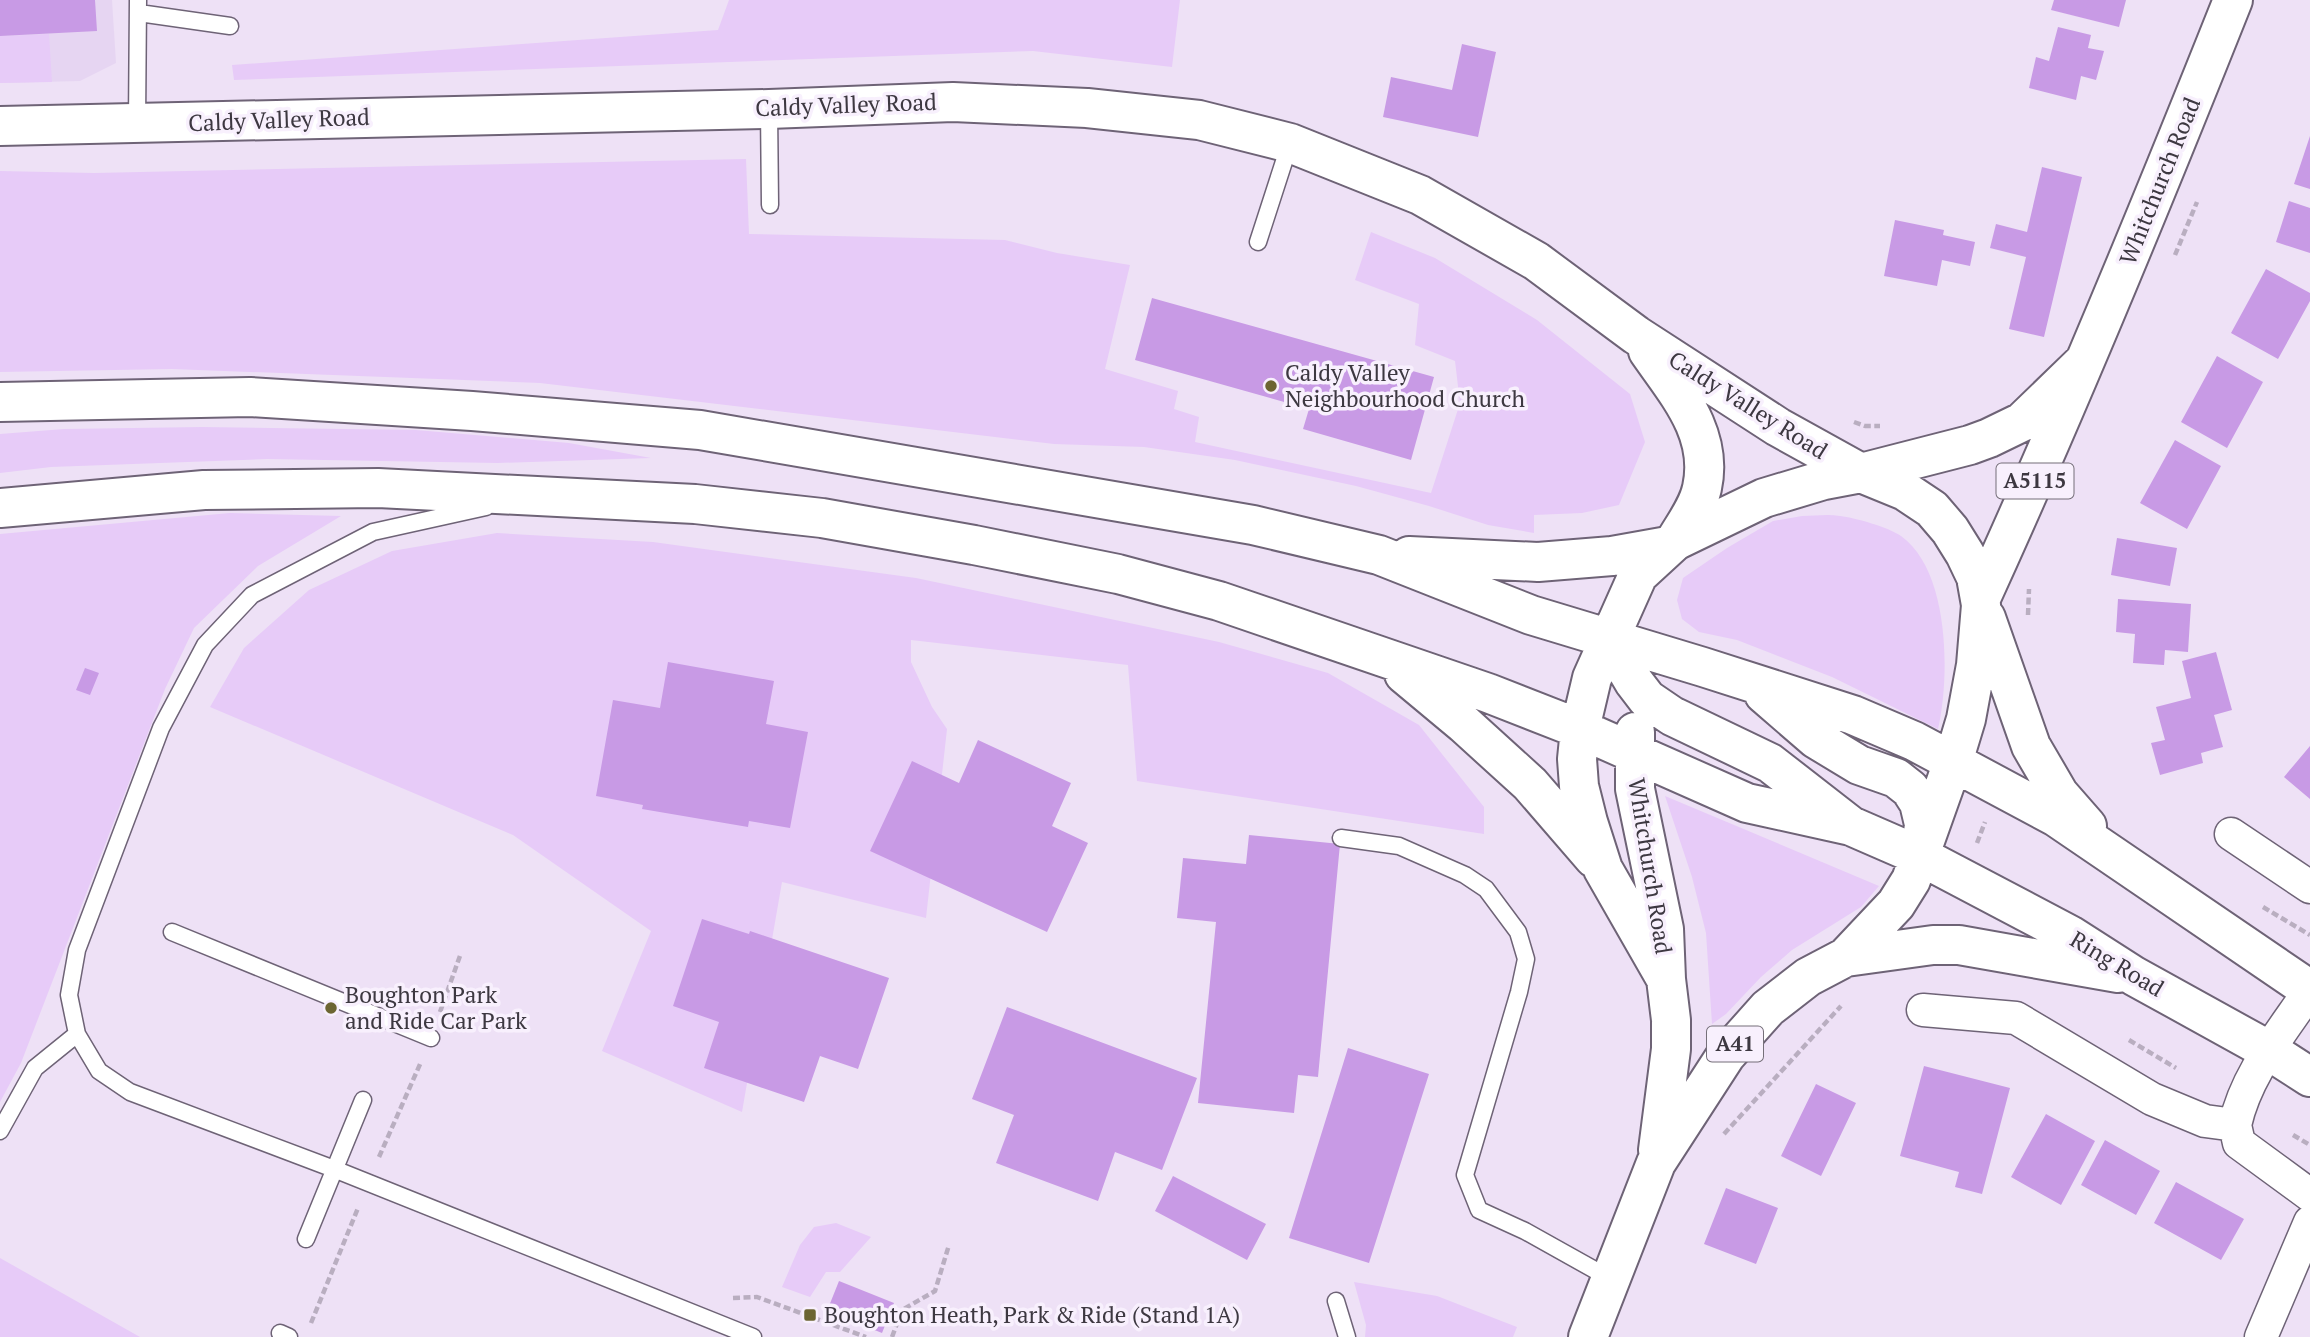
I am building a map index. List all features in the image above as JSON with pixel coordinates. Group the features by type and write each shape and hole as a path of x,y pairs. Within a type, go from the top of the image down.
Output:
{"main road":[{"name":"Whitchurch Road","path":"1981,602 2146,221 2233,0"},
{"name":"Caldy Valley Road","path":"0,126 768,109 953,102 1087,108 1199,120 1290,143 1420,195 1536,261 1636,335 1778,426 1861,473 1905,491 1932,509 1950,530 1976,577 1981,602 2031,746 2059,794 2111,854"},
{"name":"Caldy Valley Road","path":"1636,335 1697,424 1704,456 1702,490 1693,512 1671,544"},
{"name":"Whitchurch Road","path":"1666,979 1604,869 1579,786 1577,759 1580,729 1592,678 1638,575 1671,544 1764,498 1824,480 1970,446 1989,438 2022,422 2084,362"},
{"path":"0,402 250,397 472,411 700,430 1253,525 1379,555 1531,615 1853,715 1914,741 2056,817 2310,990"},
{"path":"0,508 204,490 378,488 695,504 822,518 1118,574 1219,601 1488,693 1580,729 1747,803 1851,826"},
{"path":"1379,555 1538,562 1612,556 1671,544"},
{"path":"1920,856 1954,762 1973,689 1981,602"},
{"path":"1608,638 1647,699 1672,716 1770,763 1851,826"},
{"path":"1380,656 1454,715 1530,784 1604,869"},
{"path":"1647,699 1660,681 1683,670 1703,667"},
{"path":"1752,683 1816,739 1859,765 1896,778 1910,789 1919,803 1924,824 1920,856"},
{"name":"Whitchurch Road","path":"1647,699 1635,725 1635,789 1664,929 1671,1020 1671,1049 1656,1163"},
{"name":"Ring Road","path":"1851,826 1920,856 2070,935 2134,976 2310,1077"},
{"name":"Whitchurch Road","path":"1588,1337 1656,1163 1726,1055 1768,1008 1808,976 1846,957 1896,904 1911,880 1920,856"},
{"path":"1846,957 1933,945 1959,945 2134,976"}],"street":[{"path":"2231,834 2310,887"},
{"path":"2310,990 2268,1051 2239,1104 2235,1125 2239,1143 2310,1195"},
{"path":"1923,1010 2017,1018 2152,1098 2205,1121 2235,1125"},
{"path":"2261,1337 2310,1222"}],"lane":[{"path":"137,124 139,6 230,26"},
{"path":"768,109 770,205"},
{"path":"1258,242 1290,143"},
{"path":"540,495 373,532 252,595 205,645 162,728 77,950 69,995 76,1034 99,1072 130,1092 334,1169 752,1337"},
{"path":"1341,838 1399,846 1465,875 1486,889 1518,932 1526,958 1519,992 1465,1175 1479,1210 1525,1231 1611,1279"},
{"path":"172,932 431,1038"},
{"path":"0,1131 35,1068 76,1034"},
{"path":"306,1239 363,1100"},
{"path":"1336,1301 1347,1337"}],"path":[{"path":"1853,421 1865,426 1889,427"},
{"path":"2028,621 2029,586"},
{"path":"375,1167 431,1038 461,953"},
{"path":"1720,1138 1850,996"},
{"path":"310,1325 359,1205"},
{"path":"892,1337 902,1310 935,1291 949,1245"},
{"path":"725,1298 757,1297 866,1337"},
{"path":"841,1337 845,1329"}],"shaded area":[{"path":"0,0 112,0 116,63 80,81 0,83"},
{"path":"729,0 1180,0 1172,67 1033,51 234,80 232,65 718,30"},
{"path":"49,34 52,82 0,83 0,36"},
{"path":"746,159 749,234 1005,240 1057,253 1130,265 1105,369 1178,391 1174,409 1199,417 1195,442 1431,493 1460,403 1455,361 1415,345 1419,304 1355,280 1371,232 1435,258 1537,320 1630,394 1645,442 1619,505 1582,513 1534,515 1534,533 1488,525 1356,486 1235,460 1144,447 1054,444 540,383 172,369 0,372 0,171 94,173"},
{"path":"202,427 416,430 569,443 651,458 498,463 267,459 51,467 0,473 0,434 64,429"},
{"path":"230,513 341,516 258,566 194,628 165,689 21,1063 0,1102 0,534"},
{"path":"1835,515 1872,523 1901,536 1917,552 1929,574 1942,626 1944,682 1938,729 1832,677 1737,640 1699,632 1682,619 1677,600 1683,578 1773,521 1802,516"},
{"path":"497,533 653,542 916,578 1219,642 1328,673 1419,725 1484,807 1484,834 1137,781 1128,665 911,640 911,662 932,707 947,729 926,918 782,882 742,1112 602,1051 651,931 513,835 210,707 244,648 309,590 392,551"},
{"path":"1665,796 1879,886 1861,907 1792,950 1761,977 1726,1014 1712,1024 1706,933 1692,877"},
{"path":"836,1223 871,1237 840,1272 826,1272 810,1297 782,1287 800,1245 814,1227"},
{"path":"0,1258 140,1337 0,1337"},
{"path":"1354,1282 1437,1296 1517,1327 1513,1337 1365,1337 1366,1325"}],"building":[{"path":"0,0 95,0 97,31 0,36"},
{"path":"2054,0 2126,0 2119,27 2051,10"},
{"path":"2058,27 2091,35 2088,48 2104,51 2096,80 2081,76 2076,100 2029,88 2036,57 2049,61"},
{"path":"1462,44 1496,52 1478,137 1383,117 1391,77 1452,90"},
{"path":"2310,136 2310,189 2294,184"},
{"path":"2042,167 2082,177 2044,337 2009,329 2026,257 1990,248 1996,224 2027,232"},
{"path":"2289,201 2310,208 2310,253 2276,242"},
{"path":"1895,220 1944,230 1943,235 1975,242 1970,266 1942,260 1937,286 1884,276"},
{"path":"2266,269 2310,293 2310,301 2278,359 2231,333"},
{"path":"1152,298 1434,377 1411,460 1303,429 1309,409 1135,360"},
{"path":"2217,356 2263,382 2227,448 2181,422"},
{"path":"2175,440 2221,466 2187,529 2140,503"},
{"path":"2117,538 2177,548 2170,586 2111,575"},
{"path":"2118,599 2191,604 2188,652 2165,650 2164,665 2133,663 2135,634 2116,632"},
{"path":"2216,652 2232,710 2214,715 2223,747 2201,753 2203,763 2160,775 2151,743 2165,740 2156,707 2191,698 2182,661"},
{"path":"668,662 774,681 766,724 808,732 790,828 749,821 748,827 642,809 643,805 596,796 613,700 660,708"},
{"path":"85,668 99,673 90,695 76,690"},
{"path":"978,740 1071,783 1052,826 1088,843 1047,932 870,851 912,761 959,783"},
{"path":"2310,746 2310,799 2284,777"},
{"path":"1249,835 1340,844 1318,1077 1298,1075 1294,1113 1198,1103 1216,922 1177,918 1183,858 1246,864"},
{"path":"702,919 749,934 750,931 889,978 858,1069 820,1056 804,1102 704,1068 719,1022 673,1006"},
{"path":"1007,1007 1197,1078 1162,1170 1115,1152 1098,1201 996,1163 1014,1115 972,1099"},
{"path":"1348,1048 1429,1074 1369,1263 1289,1238"},
{"path":"1924,1066 2010,1088 1982,1194 1955,1187 1959,1172 1900,1156"},
{"path":"1816,1084 1856,1103 1821,1176 1781,1156"},
{"path":"2046,1114 2095,1141 2061,1205 2011,1177"},
{"path":"2105,1140 2160,1171 2136,1215 2081,1185"},
{"path":"1173,1176 1266,1224 1247,1260 1155,1211"},
{"path":"2176,1182 2244,1219 2221,1260 2154,1223"},
{"path":"1726,1188 1778,1208 1756,1264 1704,1244"},
{"path":"839,1281 894,1303 882,1333 827,1311"}],"place":[{"name":"Caldy Valley Neighbourhood Church","path":"1271,386"},
{"name":"Boughton Park and Ride Car Park","path":"331,1008"},
{"name":"Boughton Heath, Park & Ride (Stand 1A)","path":"810,1315"}]}
